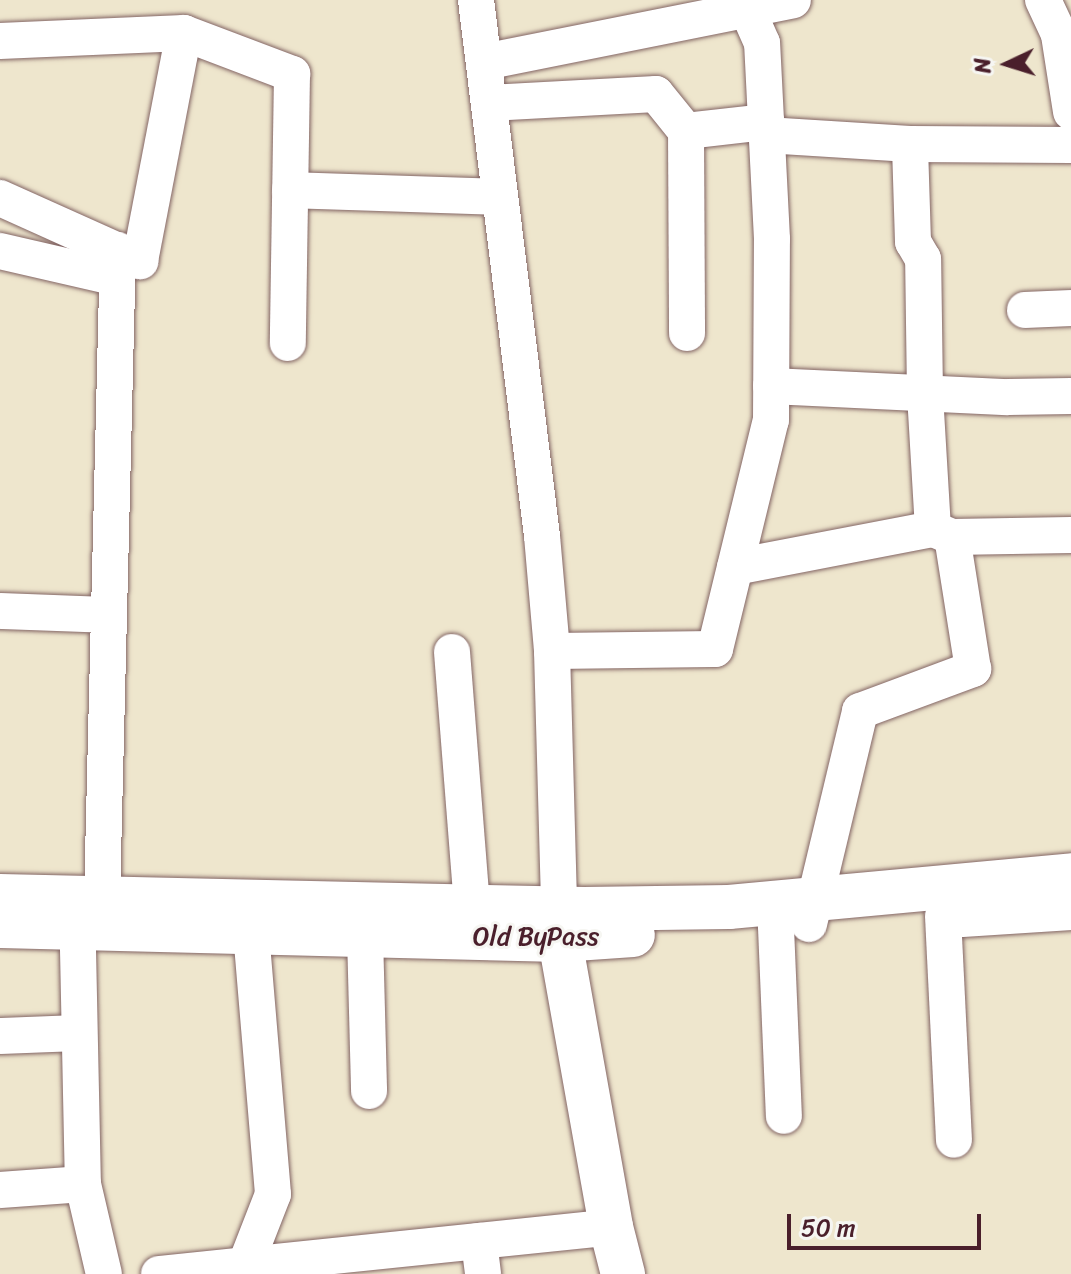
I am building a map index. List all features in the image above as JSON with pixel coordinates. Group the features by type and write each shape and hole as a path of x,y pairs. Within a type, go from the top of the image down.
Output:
{"main road":[{"path":"794,914 1071,875"},
{"path":"0,896 85,908 472,906 560,924 611,1227 623,1274"},
{"name":"Old ByPass","path":"0,926 85,908 251,932 365,935 794,914 943,916 1071,908"}],"street":[{"path":"476,0 552,651 560,924"},
{"path":"484,62 745,4 793,0"},
{"path":"1043,0 1066,44 1071,112"},
{"path":"552,651 715,649 771,420 772,239 762,43 745,4"},
{"path":"0,41 184,33 292,74 288,343"},
{"path":"0,251 117,264 140,261 184,33"},
{"path":"489,103 656,94 686,131 687,333"},
{"path":"686,131 766,128 910,144 1071,145"},
{"path":"784,1116 794,914 860,711 973,669 942,533 925,394 923,259 913,242 910,144"},
{"path":"290,190 500,197"},
{"path":"0,198 117,264"},
{"path":"104,1274 83,1184 79,1033 85,908 108,615 117,264"},
{"path":"1025,310 1071,308"},
{"path":"771,386 925,394 1071,396"},
{"path":"735,567 878,536 942,533 1071,535"},
{"path":"0,611 108,615"},
{"path":"452,652 472,906"},
{"path":"943,916 954,1140"},
{"path":"245,1266 273,1194 251,932"},
{"path":"365,935 369,1091"},
{"path":"0,1036 79,1033"},
{"path":"0,1190 83,1184"},
{"path":"159,1274 245,1266 481,1258 611,1227"}]}
